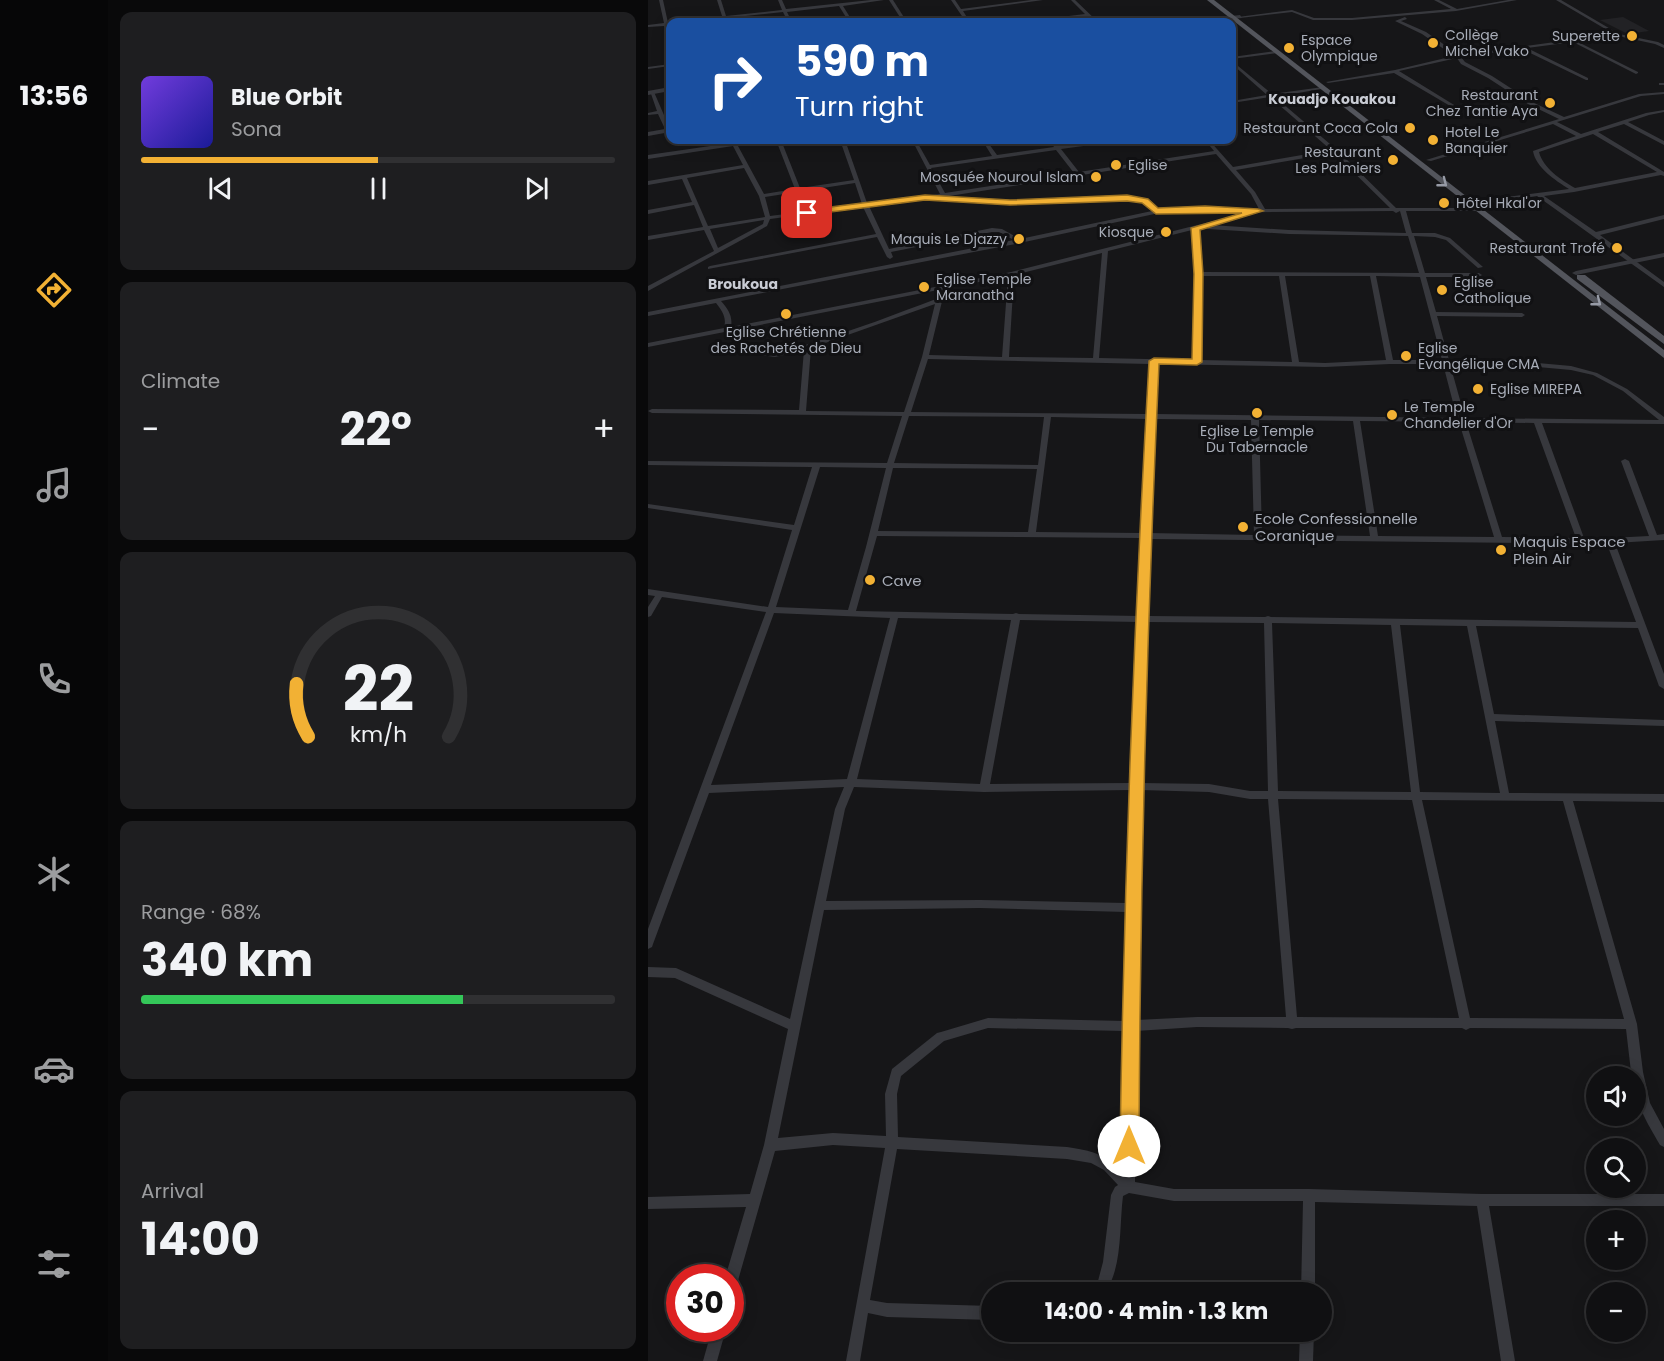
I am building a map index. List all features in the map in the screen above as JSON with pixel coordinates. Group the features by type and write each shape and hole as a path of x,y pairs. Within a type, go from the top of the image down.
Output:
{"main road":[{"path":"1210,0 1236,17 1479,205 1664,355"},
{"path":"1219,0 1276,52 1429,160 1479,205 1576,273 1664,341"}],"street":[{"path":"661,0 666,18"},
{"path":"718,0 725,18"},
{"path":"780,0 788,18"},
{"path":"739,18 856,1 882,0"},
{"path":"891,0 902,18"},
{"path":"953,0 965,18"},
{"path":"960,10 1041,0"},
{"path":"1073,0 1090,18"},
{"path":"1436,0 1456,10"},
{"path":"1226,18 1292,11 1319,20 1380,17 1456,10 1515,0"},
{"path":"1558,0 1618,35"},
{"path":"841,5 849,18"},
{"path":"1059,18 1087,15"},
{"path":"1410,15 1397,21 1424,33 1458,56 1463,63 1490,76 1530,103 1562,118"},
{"path":"648,26 666,24"},
{"path":"1236,101 1395,71 1458,56 1572,40 1618,35 1656,43 1664,47"},
{"path":"1572,40 1636,73"},
{"path":"1656,43 1664,42"},
{"path":"1521,47 1586,79"},
{"path":"1236,59 1276,52"},
{"path":"1236,64 1269,96 1400,211 1423,274 1476,474 1498,538"},
{"path":"648,68 666,66"},
{"path":"1395,71 1457,109"},
{"path":"666,90 650,92 666,123"},
{"path":"1429,160 1641,95 1664,93"},
{"path":"1574,190 1545,166 1535,154 1540,149 1648,114 1664,111"},
{"path":"648,114 661,112"},
{"path":"1553,122 1580,136"},
{"path":"1626,123 1664,143"},
{"path":"648,134 666,131"},
{"path":"1594,132 1663,173"},
{"path":"648,157 723,144"},
{"path":"648,289 765,225 768,218 762,196 735,144"},
{"path":"780,144 798,190"},
{"path":"844,144 865,205 895,264"},
{"path":"916,144 943,195"},
{"path":"987,144 995,157"},
{"path":"1054,144 1079,175"},
{"path":"928,167 1081,144"},
{"path":"1210,144 1257,198 1261,211"},
{"path":"648,238 768,218 1079,175 1217,152"},
{"path":"1231,169 1335,152"},
{"path":"648,183 745,166"},
{"path":"648,314 1020,241 1156,211 1205,209 1400,211 1479,205 1663,173"},
{"path":"684,177 708,227 716,250"},
{"path":"762,196 857,181"},
{"path":"1539,195 1664,285"},
{"path":"925,197 1010,203 1135,198 1145,201 1156,211"},
{"path":"648,212 696,203"},
{"path":"648,345 1011,274 1261,211"},
{"path":"1595,234 1664,218"},
{"path":"1198,274 1373,275 1480,271 1443,236 1199,227"},
{"path":"1197,362 1199,227"},
{"path":"888,251 992,230 1000,230 1020,241"},
{"path":"710,268 879,235"},
{"path":"1096,360 1105,251"},
{"path":"1576,273 1664,255"},
{"path":"1005,359 1011,274"},
{"path":"1282,274 1296,364"},
{"path":"1373,275 1390,362"},
{"path":"851,613 890,465 925,357 942,288"},
{"path":"717,300 729,315 730,322 727,330"},
{"path":"746,345 755,351 775,355 808,346 939,300"},
{"path":"1432,314 1522,315"},
{"path":"802,412 808,346"},
{"path":"925,357 1355,365 1390,362 1548,364 1587,372 1625,390 1664,421"},
{"path":"1129,1187 1131,908 1154,361"},
{"path":"652,411 1664,421"},
{"path":"1032,533 1048,416"},
{"path":"1255,417 1258,537"},
{"path":"1356,418 1374,537"},
{"path":"1537,420 1581,540"},
{"path":"1625,461 1654,538"},
{"path":"648,463 1040,467"},
{"path":"648,944 771,610 817,464"},
{"path":"648,506 797,528"},
{"path":"873,533 1610,541 1664,537"},
{"path":"1610,541 1661,672 1664,686"},
{"path":"648,592 771,610 895,615 1642,625"},
{"path":"648,614 660,594"},
{"path":"736,1264 770,1145 840,809 850,783 895,615"},
{"path":"984,788 1016,616"},
{"path":"1268,619 1272,795 1292,1024"},
{"path":"1395,621 1416,796 1466,1024"},
{"path":"1471,622 1505,796"},
{"path":"1490,717 1664,723"},
{"path":"705,789 850,783 984,788 1209,788 1250,795 1664,798"},
{"path":"1567,797 1631,1024 1644,1104 1664,1141"},
{"path":"820,906 980,904 1131,908"},
{"path":"648,972 676,974 793,1026"},
{"path":"853,1361 892,1142 891,1094 896,1073 941,1037 988,1023 1130,1026 1197,1022 1631,1024"},
{"path":"770,1145 833,1139 1055,1152 1093,1157 1108,1166 1129,1187"},
{"path":"1104,1282 1117,1195 1119,1191 1129,1187 1174,1195 1309,1195 1482,1200 1664,1200"},
{"path":"1308,1282 1309,1195"},
{"path":"648,1203 754,1200"},
{"path":"1482,1200 1508,1361"},
{"path":"864,1306 887,1310 981,1313"},
{"path":"710,1361 715,1342"},
{"path":"1306,1361 1307,1342"}],"shaded area":[{"path":"1623,17 1649,31 1628,34 1600,20"}],"place":[{"name":"Superette","path":"1632,36"},
{"name":"Collège Michel Vako","path":"1433,43"},
{"name":"Espace Olympique","path":"1289,48"},
{"name":"Restaurant Chez Tantie Aya","path":"1550,103"},
{"name":"Restaurant Coca Cola","path":"1410,128"},
{"name":"Hotel Le Banquier","path":"1433,140"},
{"name":"Restaurant Les Palmiers","path":"1393,160"},
{"name":"Eglise","path":"1116,165"},
{"name":"Mosquée Nouroul Islam","path":"1096,177"},
{"name":"Hôtel Hkal'or","path":"1444,203"},
{"name":"Kiosque","path":"1166,232"},
{"name":"Maquis Le Djazzy","path":"1019,239"},
{"name":"Restaurant Trofé","path":"1617,248"},
{"name":"Eglise Temple Maranatha","path":"924,287"},
{"name":"Eglise Catholique","path":"1442,290"},
{"name":"Eglise Chrétienne des Rachetés de Dieu","path":"786,314"},
{"name":"Eglise Evangélique CMA","path":"1406,356"},
{"name":"Eglise MIREPA","path":"1478,389"},
{"name":"Eglise Le Temple Du Tabernacle","path":"1257,413"},
{"name":"Le Temple Chandelier d'Or","path":"1392,415"},
{"name":"Ecole Confessionnelle Coranique","path":"1243,527"},
{"name":"Maquis Espace Plein Air","path":"1501,550"},
{"name":"Cave","path":"870,580"}],"district":[{"name":"Kouadjo Kouakou","path":"1332,99"},
{"name":"Broukoua","path":"743,284"}],"route":[{"path":"807,213 925,197 1010,203 1127,198 1145,201 1156,211 1205,209 1258,211 1196,228 1197,362 1154,361 1131,908 1129,1146"}]}
